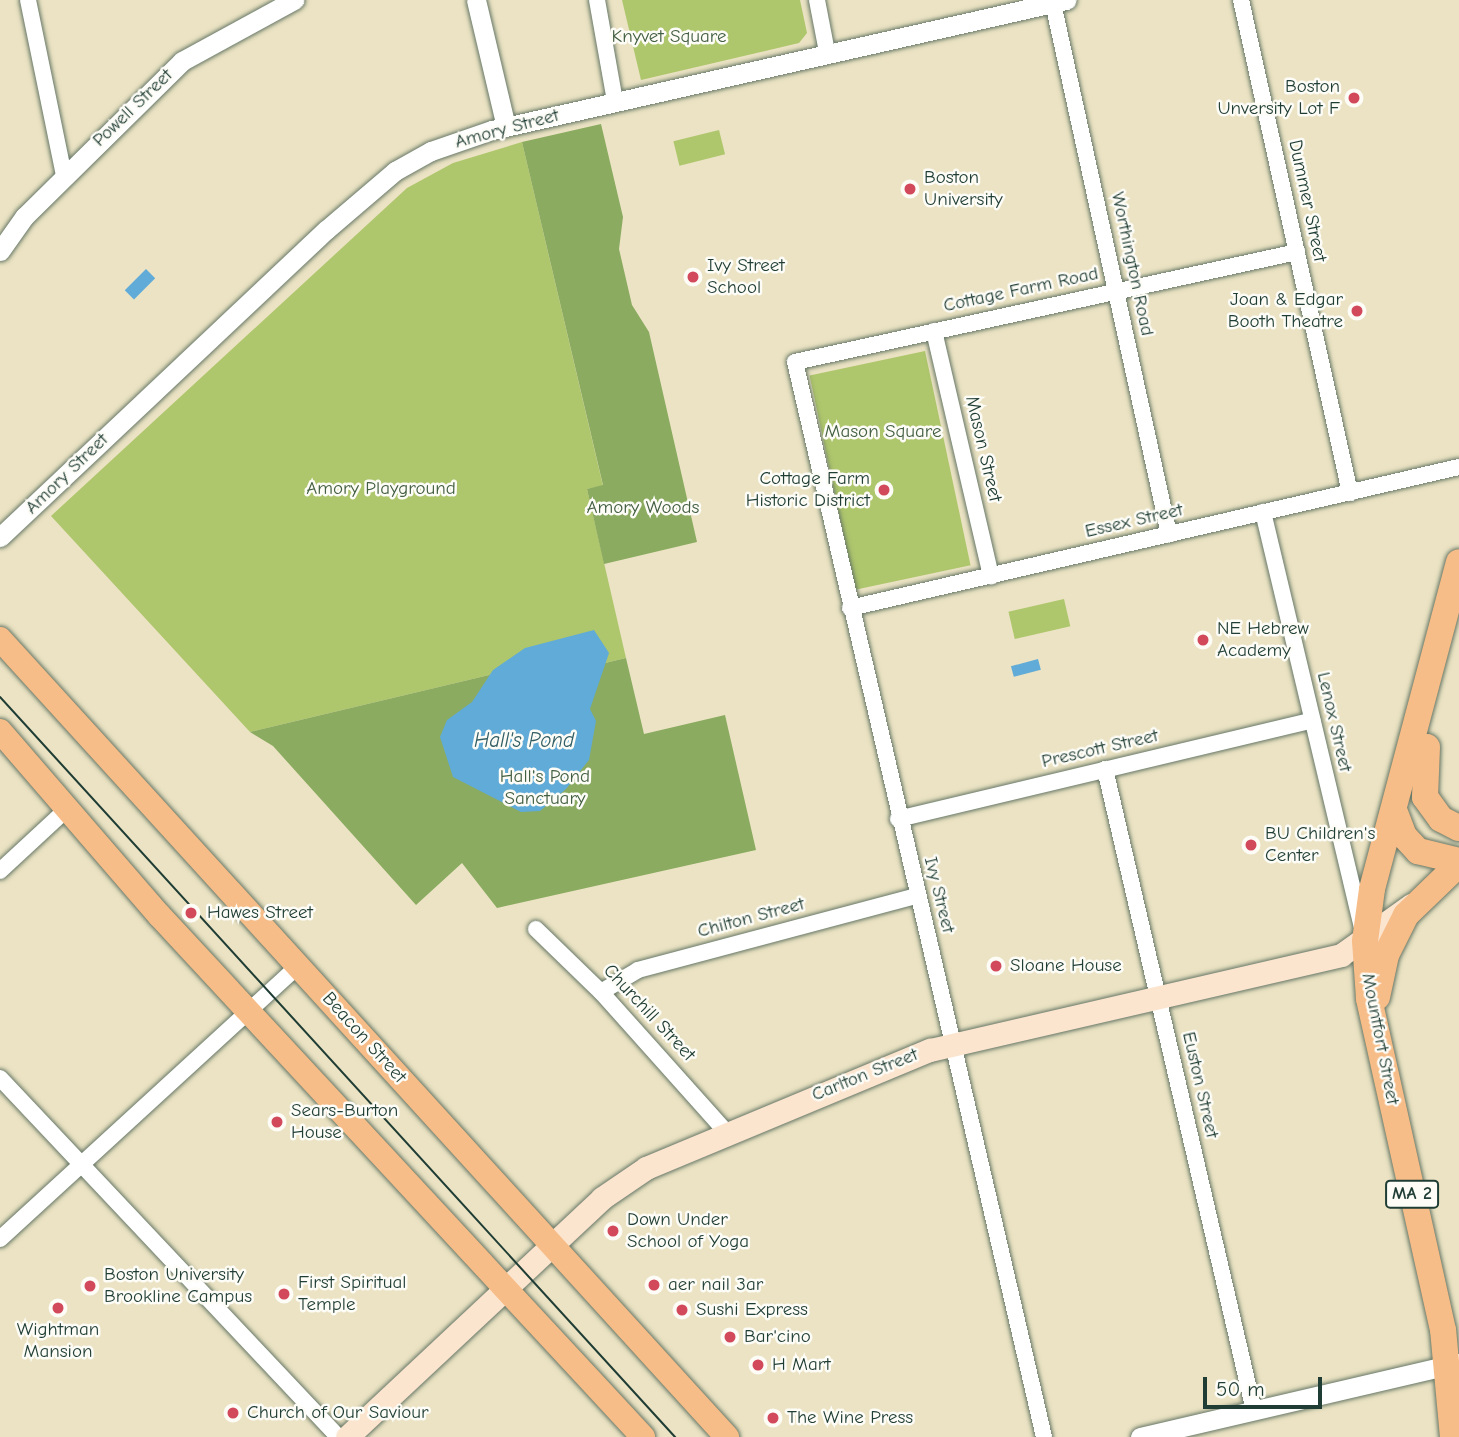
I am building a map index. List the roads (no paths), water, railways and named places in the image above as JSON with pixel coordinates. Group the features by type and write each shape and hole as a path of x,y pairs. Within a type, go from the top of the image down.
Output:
{"highway":[{"name":"Mountfort Street","path":"1453,1437 1452,1364 1374,1023 1365,941 1394,810 1459,562"},
{"path":"1459,628 1421,783 1434,813 1459,828"},
{"path":"1394,810 1404,836 1418,852 1459,863"},
{"name":"Carlton Street","path":"1422,895 1459,863"},
{"name":"MA 2","path":"1374,1023 1386,955 1422,895"}],"main road":[{"name":"Beacon Street","path":"0,639 727,1437"},
{"path":"0,731 247,1011 510,1290 643,1437"},
{"name":"Carlton Street","path":"347,1437 510,1290 625,1179 726,1132 954,1043 1334,957 1365,941 1422,895"}],"street":[{"path":"28,0 64,176"},
{"name":"Powell Street","path":"0,251 64,176 190,55 294,0"},
{"path":"476,0 506,127"},
{"path":"597,0 615,101"},
{"path":"817,0 827,52"},
{"name":"Dummer Street","path":"1241,0 1350,493"},
{"name":"Amory Street","path":"0,537 396,171 451,144 506,127 1032,4 1059,1"},
{"name":"Worthington Road","path":"1059,1 1116,291 1170,534"},
{"name":"Cottage Farm Road","path":"795,362 1297,252"},
{"name":"Mason Street","path":"934,331 991,576"},
{"name":"Ivy Street","path":"795,362 898,818 954,1043 1044,1437"},
{"name":"Essex Street","path":"850,608 1459,467"},
{"name":"Essex Street","path":"1428,474 1459,481"},
{"name":"Lenox Street","path":"1264,512 1365,941"},
{"name":"Prescott Street","path":"898,818 1312,720"},
{"name":"Euston Street","path":"1105,769 1254,1411"},
{"path":"0,872 69,807"},
{"name":"Chilton Street","path":"601,992 638,970 917,896"},
{"name":"Churchill Street","path":"536,929 601,992 726,1132"},
{"path":"0,1239 298,966"},
{"path":"0,1078 338,1437"},
{"path":"1140,1437 1452,1364"}],"water":[{"path":"146,269 155,278 134,299 125,290"},
{"name":"Hall's Pond","path":"594,630 609,653 590,709 596,721 589,760 566,789 540,811 521,812 453,777 440,737 447,720 472,702 493,670 525,648"},
{"path":"1038,659 1041,670 1014,677 1011,666"}],"tram line":[{"path":"0,697 675,1437"}],"place":[{"name":"Boston Unversity Lot F","path":"1354,98"},
{"name":"Boston University","path":"910,189"},
{"name":"Ivy Street School","path":"693,277"},
{"name":"Joan & Edgar Booth Theatre","path":"1357,311"},
{"name":"Cottage Farm Historic District","path":"884,490"},
{"name":"NE Hebrew Academy","path":"1203,640"},
{"name":"BU Children's Center","path":"1251,845"},
{"name":"Hawes Street","path":"191,913"},
{"name":"Sloane House","path":"996,966"},
{"name":"Sears-Burton House","path":"277,1122"},
{"name":"Down Under School of Yoga","path":"613,1231"},
{"name":"aer nail 3ar","path":"654,1285"},
{"name":"Boston University Brookline Campus","path":"90,1286"},
{"name":"First Spiritual Temple","path":"284,1294"},
{"name":"Wightman Mansion","path":"58,1308"},
{"name":"Sushi Express","path":"682,1310"},
{"name":"Bar'cino","path":"730,1337"},
{"name":"H Mart","path":"758,1365"},
{"name":"Church of Our Saviour","path":"233,1413"},
{"name":"The Wine Press","path":"773,1418"}],"park label":[{"name":"Knyvet Square","path":"669,37"},
{"name":"Mason Square","path":"883,432"},
{"name":"Amory Playground","path":"381,489"},
{"name":"Amory Woods","path":"643,508"},
{"name":"Hall's Pond Sanctuary","path":"545,788"}]}
